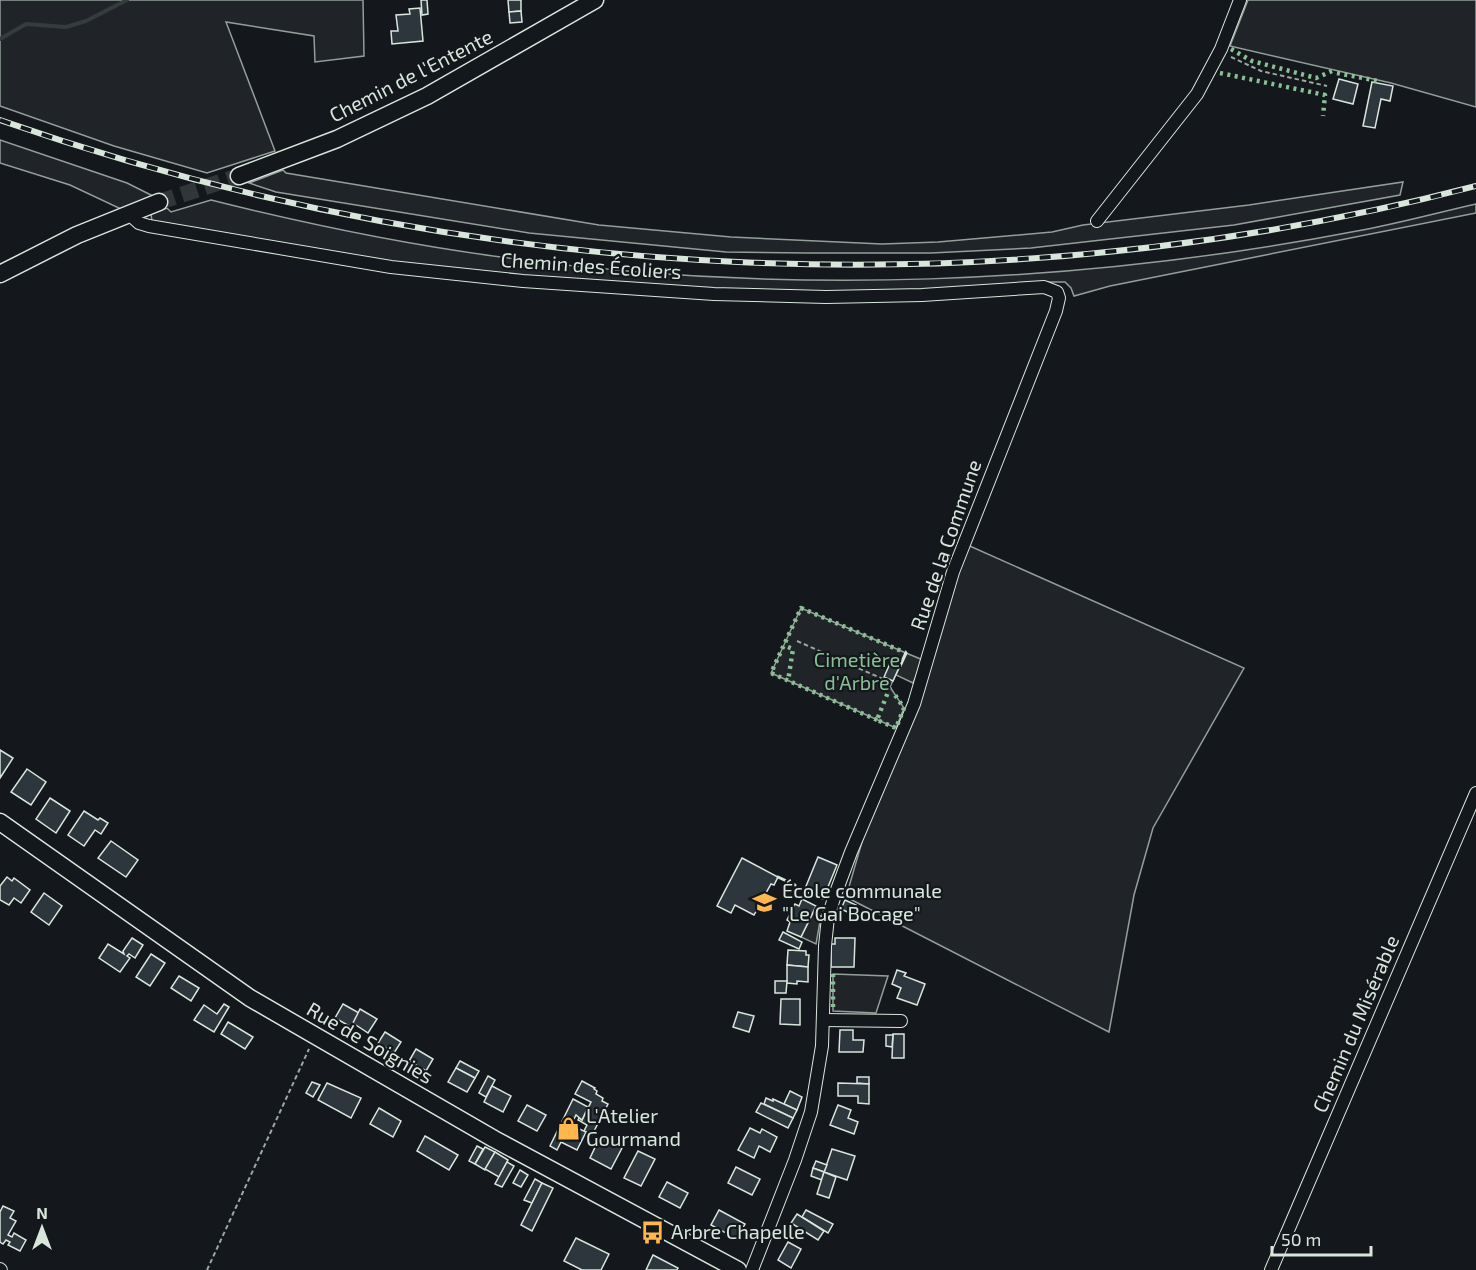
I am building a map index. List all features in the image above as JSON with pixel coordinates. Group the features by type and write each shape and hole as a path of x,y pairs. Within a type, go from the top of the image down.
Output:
{"street":[{"name":"Chemin de l'Entente","path":"239,176 337,139 427,96 595,0"},
{"path":"1097,221 1197,94 1221,49 1240,0"},
{"path":"0,274 77,235 159,202"},
{"name":"Chemin des Écoliers","path":"129,214 139,223 149,226 391,267 513,280 770,296 910,295 1044,287 1057,292"},
{"name":"Rue de la Commune","path":"752,1270 812,1112 821,1062 828,917 851,852 914,704 953,572 1056,311 1059,298 1057,292"},
{"name":"Chemin du Misérable","path":"1271,1270 1476,793"},
{"name":"Rue de Soignies","path":"0,822 250,998 494,1139 738,1270"},
{"path":"823,1020 901,1021"}],"path":[{"path":"1231,57 1261,70 1327,86"},
{"path":"797,640 892,683"},
{"path":"207,1270 316,1036"}],"green space":[{"path":"0,0 363,0 364,56 315,62 314,36 226,22 275,151 207,173 114,146 0,106"},
{"path":"1248,0 1476,0 1476,107 1391,83 1230,46"},
{"path":"0,140 127,183 155,197 123,210 70,185 0,163"},
{"path":"283,170 286,173 599,225 731,237 882,244 938,242 1052,232 1083,225 1249,205 1403,182 1400,195 1234,225 1031,248 931,253 806,253 726,252 529,233 276,192 249,183"},
{"path":"211,200 355,233 501,257 608,269 715,277 823,280 930,279 1038,273 1145,263 1251,249 1357,231 1476,204 1476,213 1110,286 1074,296 1071,288 1065,282 1033,282 913,292 820,294 718,290 515,275 396,263 152,221 151,214 167,208 171,212"},
{"path":"963,543 1244,668 1153,828 1134,895 1109,1032 846,897 877,790 902,733"},
{"name":"Cimetière d'Arbre","path":"801,608 906,653 890,687 904,708 896,728 771,673"},
{"path":"833,974 888,976 876,1013 833,1011"}],"shaded area":[{"path":"906,653 923,660 913,683 896,675"},
{"path":"813,913 821,916 816,944 801,937"}],"building":[{"path":"421,0 427,0 428,14 422,15"},
{"path":"508,0 521,0 521,11 509,12"},
{"path":"420,8 423,41 392,44 391,31 398,31 396,15 410,14 409,9"},
{"path":"521,11 522,22 510,23 509,12"},
{"path":"1339,79 1358,84 1353,104 1333,99"},
{"path":"1372,82 1393,86 1390,101 1381,99 1375,128 1363,126"},
{"path":"892,659 901,663 893,681 884,677"},
{"path":"0,750 13,758 0,778"},
{"path":"27,769 46,782 31,805 11,792"},
{"path":"50,798 70,811 56,833 36,819"},
{"path":"84,811 108,823 101,834 95,830 84,846 68,835"},
{"path":"111,841 138,860 126,877 98,858"},
{"path":"818,857 837,865 823,899 804,891"},
{"path":"742,858 778,877 774,885 771,884 754,915 735,905 731,913 717,906"},
{"path":"7,877 12,881 14,878 30,890 21,903 14,898 9,905 0,900 0,886"},
{"path":"44,893 62,906 49,925 31,912"},
{"path":"802,899 816,906 801,937 787,931 790,922 787,920 795,904 799,906"},
{"path":"845,900 856,905 852,914 841,909"},
{"path":"783,932 802,942 799,949 779,940"},
{"path":"132,938 143,945 135,958 129,954 127,956 130,958 120,972 99,958 108,944 124,954 123,951"},
{"path":"835,938 855,938 854,967 831,967 831,944 835,944"},
{"path":"788,950 806,951 806,955 809,955 808,967 787,965"},
{"path":"151,954 165,963 150,986 136,977"},
{"path":"787,965 808,967 808,982 787,983"},
{"path":"897,970 906,973 904,976 925,984 917,1005 897,998 901,988 892,984"},
{"path":"179,976 199,988 191,1001 171,988"},
{"path":"775,981 787,981 786,993 775,993"},
{"path":"781,999 800,999 800,1025 780,1024"},
{"path":"224,1004 229,1007 214,1032 194,1020 204,1005 217,1014"},
{"path":"343,1004 359,1013 351,1027 335,1018"},
{"path":"360,1009 377,1019 368,1033 353,1023"},
{"path":"738,1012 754,1016 749,1032 733,1027"},
{"path":"228,1022 253,1037 245,1049 221,1034"},
{"path":"840,1030 853,1030 853,1040 864,1040 863,1052 839,1052"},
{"path":"385,1032 401,1042 394,1053 378,1043"},
{"path":"893,1034 904,1034 904,1058 892,1058"},
{"path":"886,1035 893,1035 892,1047 886,1046"},
{"path":"416,1049 433,1059 426,1071 409,1061"},
{"path":"460,1061 479,1071 475,1078 456,1068"},
{"path":"456,1068 475,1078 467,1092 448,1082"},
{"path":"488,1076 495,1080 486,1097 479,1093"},
{"path":"857,1077 869,1077 869,1084 857,1083"},
{"path":"582,1081 595,1088 596,1094 608,1104 592,1135 584,1131 587,1125 578,1120 579,1118 582,1120 591,1102 575,1094"},
{"path":"312,1082 320,1085 313,1097 306,1093"},
{"path":"327,1083 361,1098 351,1118 318,1100"},
{"path":"838,1083 869,1084 869,1104 858,1103 858,1096 838,1096"},
{"path":"492,1086 511,1096 503,1112 484,1102"},
{"path":"790,1091 802,1097 797,1110 784,1104"},
{"path":"766,1098 797,1110 793,1118 764,1104"},
{"name":"L'Atelier Gourmand","path":"573,1099 588,1107 582,1120 576,1115 571,1125 586,1132 577,1150 561,1142 557,1150 550,1146"},
{"path":"761,1103 793,1118 788,1128 756,1112"},
{"path":"527,1105 546,1115 537,1131 518,1121"},
{"path":"838,1105 851,1110 848,1118 858,1122 854,1134 830,1125"},
{"path":"379,1108 401,1121 393,1137 370,1124"},
{"path":"750,1128 760,1133 762,1129 777,1137 770,1152 759,1146 754,1158 738,1150"},
{"path":"425,1136 458,1155 449,1170 417,1151"},
{"path":"600,1137 622,1148 611,1169 590,1158"},
{"path":"477,1146 483,1149 475,1164 469,1161"},
{"path":"485,1147 495,1152 485,1170 475,1164"},
{"path":"832,1149 855,1156 847,1180 824,1172"},
{"path":"638,1151 655,1159 641,1186 624,1178"},
{"path":"495,1152 508,1160 499,1177 485,1169"},
{"path":"816,1161 827,1165 824,1172 813,1168"},
{"path":"507,1162 514,1166 502,1187 495,1184"},
{"path":"736,1167 760,1179 752,1195 728,1183"},
{"path":"813,1168 824,1172 822,1180 811,1176"},
{"path":"520,1170 528,1175 521,1187 513,1183"},
{"path":"824,1172 836,1177 829,1198 817,1194"},
{"path":"535,1179 542,1183 532,1203 524,1200"},
{"path":"667,1182 688,1193 680,1208 659,1197"},
{"path":"542,1183 553,1188 532,1231 521,1225"},
{"path":"3,1206 14,1211 10,1218 16,1221 8,1235 12,1237 14,1233 26,1240 20,1251 8,1245 10,1242 6,1240 3,1244 0,1242 0,1212"},
{"path":"719,1210 745,1224 737,1239 711,1225"},
{"path":"806,1210 833,1224 828,1233 802,1217"},
{"path":"797,1214 824,1231 818,1240 791,1223"},
{"path":"576,1238 609,1254 601,1270 582,1270 564,1261"},
{"path":"788,1242 801,1249 791,1268 778,1260"},
{"path":"653,1255 678,1268 677,1270 646,1270"}],"waterway":[{"path":"0,39 26,24 66,27 86,21 127,0"}],"tunnel":[{"path":"159,202 239,176"}],"railway":[{"path":"0,120 179,175 361,217 546,246 733,262 920,264 1107,252 1293,226 1476,186"}],"hedge":[{"path":"1231,49 1252,61 1316,78 1332,71"},
{"path":"1220,73 1325,95 1323,116"},
{"path":"1337,73 1378,81"},
{"path":"877,720 771,673 801,608 906,653"},
{"path":"788,647 793,649 788,681"},
{"path":"890,687 877,720 896,728 904,708 895,695"},
{"path":"833,974 833,1011"}],"wall":[{"path":"900,666 906,653"},
{"path":"778,877 795,885"}],"place":[{"name":"École communale \"Le Gai Bocage\"","path":"764,902"},
{"name":"L'Atelier Gourmand","path":"568,1128"},
{"name":"Arbre Chapelle","path":"653,1232"}]}
